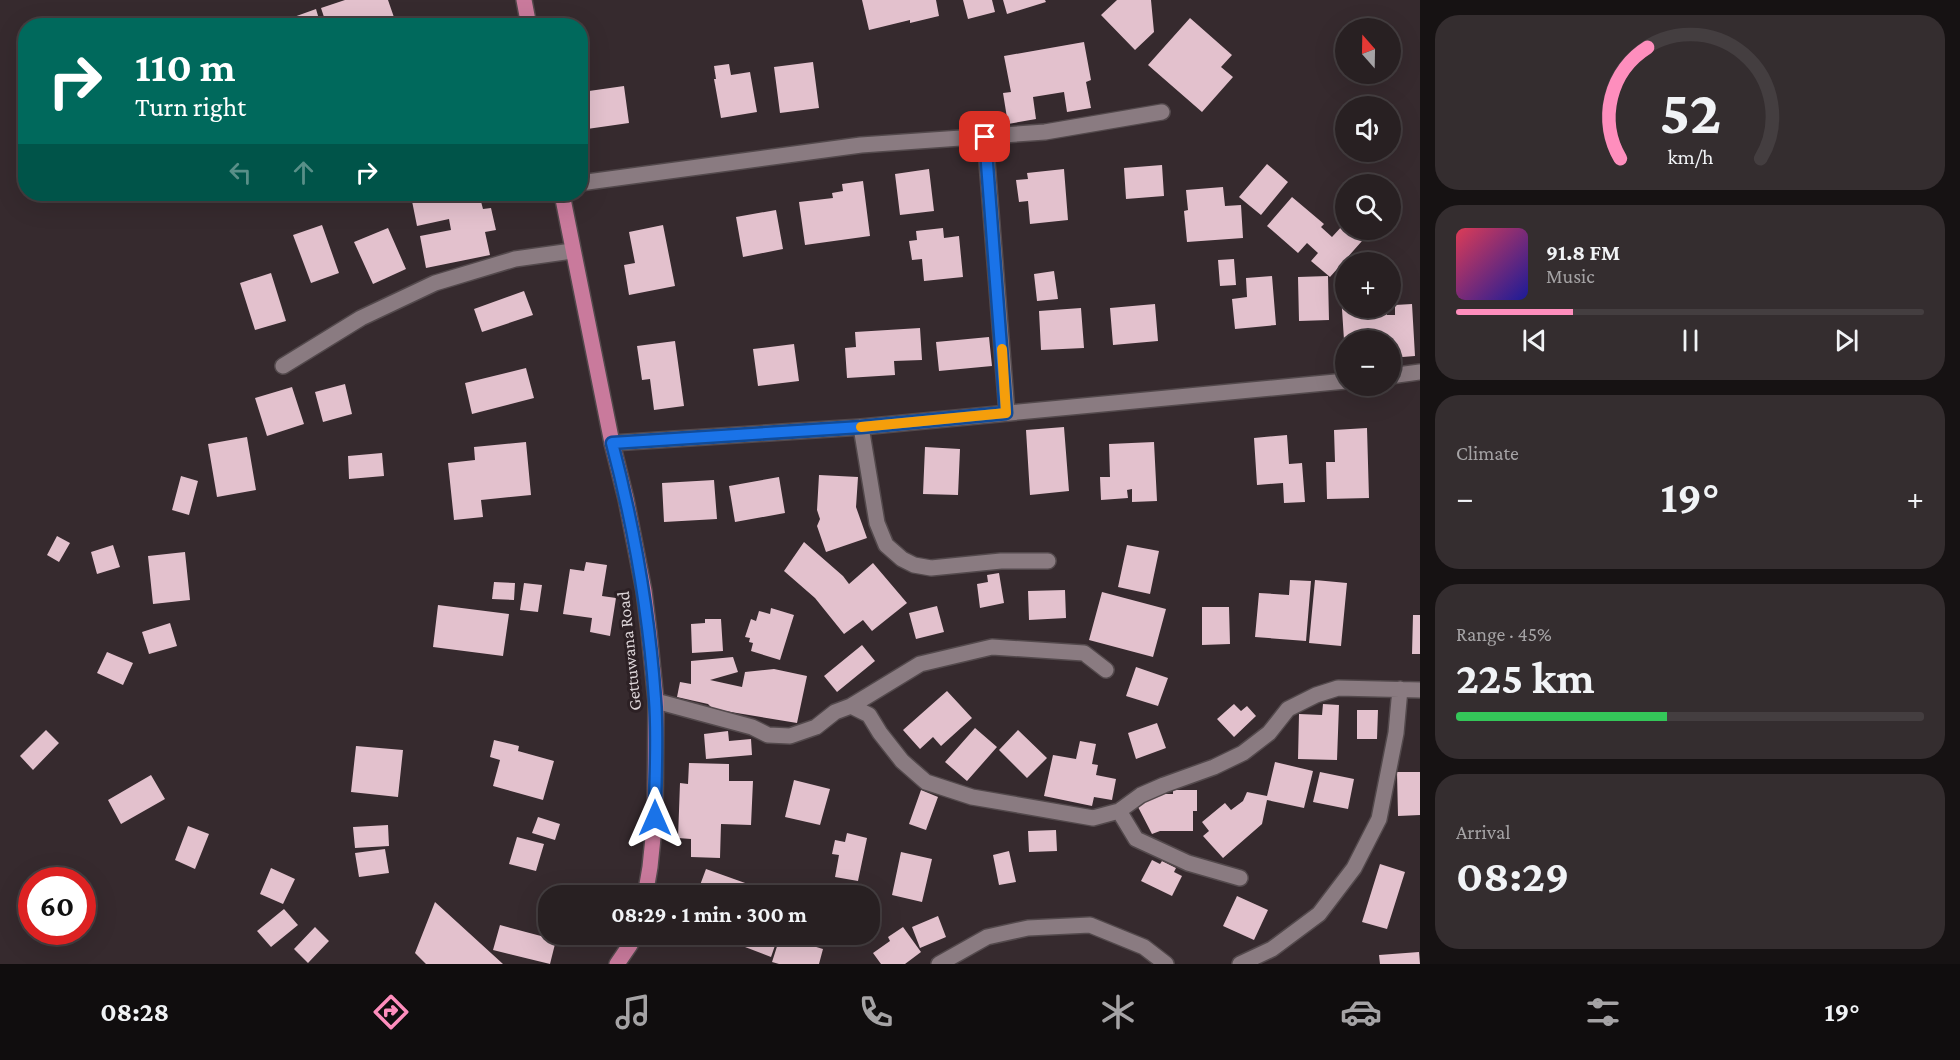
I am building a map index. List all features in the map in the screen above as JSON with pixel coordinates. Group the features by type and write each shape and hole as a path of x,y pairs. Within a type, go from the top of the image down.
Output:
{"main road":[{"path":"524,0 527,18"},
{"name":"Gettuwana Road","path":"563,201 644,591 656,701 655,818 647,885"},
{"path":"616,964 630,945"}],"street":[{"path":"588,182 861,145 1045,132 1162,112"},
{"path":"985,137 1006,413"},
{"path":"284,366 361,318 435,283 515,260 572,251"},
{"path":"1401,375 1420,372"},
{"path":"612,443 861,427 1335,382"},
{"path":"861,427 877,523 886,545 902,559 915,565 931,567 1001,561 1048,561"},
{"path":"656,701 752,727 768,735 790,736 816,727 835,712 851,706 920,664 992,647 1084,653 1106,670"},
{"path":"851,706 869,715 902,762 926,782 972,797 1093,818 1119,811 1141,795 1243,753 1269,733 1288,709 1301,702 1338,688 1420,690"},
{"path":"1240,964 1272,949 1319,914 1354,868 1379,819 1396,734 1400,689"},
{"path":"1119,811 1136,839 1188,863 1240,878"},
{"path":"939,964 987,938 1028,928 1090,925 1144,947 1166,964"}],"building":[{"path":"345,0 388,0 394,18 324,18 321,8"},
{"path":"862,0 936,0 939,16 869,30"},
{"path":"963,0 992,0 995,12 968,19"},
{"path":"1003,0 1045,0 1046,2 1007,14"},
{"path":"1117,0 1151,0 1154,32 1135,50 1101,15"},
{"path":"316,9 319,18 291,18"},
{"path":"1190,18 1232,55 1221,67 1233,77 1202,112 1148,65"},
{"path":"1084,42 1091,80 1086,82 1091,108 1067,112 1064,92 1033,97 1036,119 1008,124 1003,93 1011,92 1004,56"},
{"path":"813,62 819,108 780,113 774,67"},
{"path":"729,64 731,75 750,72 757,112 721,118 714,66"},
{"path":"624,86 629,123 588,129 588,91"},
{"path":"1267,164 1288,182 1261,215 1239,197"},
{"path":"1162,165 1164,196 1126,199 1124,168"},
{"path":"929,169 934,211 900,215 895,174"},
{"path":"1064,169 1068,220 1030,224 1028,201 1019,202 1016,180 1028,179 1027,173"},
{"path":"863,181 870,236 805,245 799,202 833,198 832,193 843,191 842,184"},
{"path":"1223,187 1225,206 1241,205 1243,238 1187,242 1184,211 1188,210 1186,190"},
{"path":"1292,197 1324,224 1321,227 1332,237 1335,234 1335,240 1362,241 1352,252 1335,252 1335,271 1330,277 1311,261 1318,253 1307,243 1298,253 1267,226"},
{"path":"412,201 481,201 483,209 491,208 496,230 485,232 490,255 426,268 420,236 451,230 449,219 417,226"},
{"path":"776,210 783,249 743,257 736,217"},
{"path":"322,225 339,273 311,283 293,235"},
{"path":"663,225 675,286 629,295 624,265 635,263 629,232"},
{"path":"388,228 406,269 373,284 354,242"},
{"path":"943,228 944,238 959,236 963,277 924,281 922,259 912,260 909,241 917,240 916,231"},
{"path":"1234,259 1236,285 1220,286 1218,260"},
{"path":"1054,271 1058,299 1037,301 1034,274"},
{"path":"271,273 286,321 255,330 240,283"},
{"path":"1272,276 1276,325 1235,329 1232,299 1247,297 1246,278"},
{"path":"1328,276 1329,320 1299,321 1298,277"},
{"path":"524,291 533,315 482,332 474,309"},
{"path":"1155,304 1158,341 1113,345 1110,308"},
{"path":"1412,304 1415,356 1401,357 1401,330 1343,330 1343,318 1401,318 1401,305"},
{"path":"1081,308 1084,348 1041,350 1039,311"},
{"path":"920,328 922,360 894,361 895,375 847,378 845,348 856,347 855,332"},
{"path":"989,337 992,366 939,371 936,342"},
{"path":"675,341 684,406 654,410 650,379 642,380 637,346"},
{"path":"794,344 799,381 758,386 753,349"},
{"path":"526,368 534,398 472,414 465,383"},
{"path":"345,384 352,414 323,422 315,392"},
{"path":"292,387 304,424 267,436 255,398"},
{"path":"1064,427 1069,491 1030,495 1026,430"},
{"path":"1367,428 1369,498 1327,499 1326,462 1335,462 1334,430"},
{"path":"1287,435 1289,464 1302,463 1305,502 1284,503 1283,483 1257,485 1254,438"},
{"path":"247,437 256,490 217,497 208,444"},
{"path":"526,442 531,495 481,500 483,517 454,520 448,463 475,460 474,447"},
{"path":"1154,442 1157,501 1132,502 1132,489 1127,490 1128,498 1101,500 1100,477 1110,477 1109,444"},
{"path":"925,447 960,449 958,495 923,494"},
{"path":"382,453 384,476 349,479 348,456"},
{"path":"819,475 858,477 856,507 867,538 826,552 817,526 820,519 817,510"},
{"path":"181,476 198,481 189,515 172,510"},
{"path":"779,477 785,513 735,522 729,486"},
{"path":"714,480 717,519 664,522 662,483"},
{"path":"57,536 70,543 59,562 47,555"},
{"path":"804,542 849,584 873,563 907,603 872,631 863,620 844,634 815,598 784,571"},
{"path":"113,545 120,567 97,574 91,552"},
{"path":"1127,545 1159,551 1150,594 1118,587"},
{"path":"185,552 190,600 153,604 148,556"},
{"path":"586,562 607,565 602,596 616,598 610,636 590,632 592,618 563,614 570,569 584,571"},
{"path":"999,573 1004,603 980,608 977,584 988,582 987,575"},
{"path":"1290,580 1311,581 1306,641 1255,637 1259,593 1289,595"},
{"path":"1315,580 1347,583 1341,646 1309,643"},
{"path":"494,582 515,583 514,600 492,599"},
{"path":"524,583 542,585 538,612 520,610"},
{"path":"1065,590 1066,618 1029,620 1028,591"},
{"path":"1102,592 1166,609 1153,657 1089,640"},
{"path":"438,605 509,614 503,656 433,647"},
{"path":"937,606 944,632 916,639 909,613"},
{"path":"1202,607 1229,607 1230,644 1202,645"},
{"path":"771,608 794,615 780,660 751,651 753,643 749,642 750,638 745,637 751,619 756,621 759,611 770,614"},
{"path":"1413,615 1420,615 1420,654 1412,654"},
{"path":"705,619 721,619 723,651 692,653 691,624 705,623"},
{"path":"170,623 177,646 149,654 142,632"},
{"path":"862,645 875,661 837,692 824,676"},
{"path":"107,652 133,663 123,685 97,673"},
{"path":"733,657 738,672 710,680 742,687 745,672 774,669 807,676 797,723 713,709 708,704 677,697 680,682 691,684 691,661"},
{"path":"1136,667 1168,678 1158,706 1126,696"},
{"path":"947,691 972,718 941,746 933,737 920,749 903,730"},
{"path":"1234,704 1241,711 1247,706 1256,716 1234,737 1217,719"},
{"path":"1323,704 1339,705 1337,760 1298,759 1299,714 1322,715"},
{"path":"1357,710 1378,710 1377,739 1357,739"},
{"path":"1157,723 1166,748 1136,759 1128,733"},
{"path":"975,728 997,747 967,781 945,762"},
{"path":"46,730 59,743 33,770 20,756"},
{"path":"1018,730 1047,758 1027,778 999,750"},
{"path":"728,731 729,741 751,739 752,755 706,759 704,734"},
{"path":"494,740 519,746 518,751 554,761 543,800 493,786 500,760 490,757"},
{"path":"1080,741 1096,744 1092,764 1098,765 1096,775 1116,779 1112,800 1094,797 1092,806 1044,796 1053,755 1076,759"},
{"path":"356,746 403,750 398,797 351,792"},
{"path":"1275,762 1313,771 1304,808 1267,800 1262,824 1223,858 1203,836 1209,831 1202,822 1225,803 1231,810 1243,801 1247,792 1267,796"},
{"path":"689,763 729,764 729,781 753,781 751,825 721,824 720,858 691,857 691,839 678,838 680,783 688,784"},
{"path":"1320,772 1354,779 1348,809 1313,802"},
{"path":"1397,772 1420,772 1420,815 1398,816"},
{"path":"151,775 165,799 121,824 108,800"},
{"path":"794,780 830,789 820,825 785,817"},
{"path":"921,790 938,797 926,830 909,824"},
{"path":"1173,790 1197,790 1197,811 1193,811 1193,831 1160,831 1152,834 1137,805 1160,794 1173,794"},
{"path":"538,817 560,824 555,840 532,833"},
{"path":"388,825 389,846 355,848 353,827"},
{"path":"188,826 209,834 195,869 175,860"},
{"path":"1056,830 1057,851 1029,852 1028,831"},
{"path":"847,833 867,838 858,881 835,877 839,855 832,854 835,840 845,842"},
{"path":"517,837 544,844 536,871 509,864"},
{"path":"385,849 389,873 359,877 355,853"},
{"path":"1009,851 1016,882 999,885 993,855"},
{"path":"901,852 932,859 922,902 892,895"},
{"path":"1152,860 1160,864 1162,861 1176,868 1174,872 1182,876 1172,896 1141,881"},
{"path":"1380,864 1405,872 1387,929 1362,922"},
{"path":"271,868 295,879 283,904 260,894"},
{"path":"706,869 751,885 700,885"},
{"path":"1237,896 1268,910 1254,940 1223,926"},
{"path":"435,902 503,964 426,964 415,953"},
{"path":"284,909 298,925 271,947 257,931"},
{"path":"938,916 946,937 920,948 912,927"},
{"path":"500,925 538,935 538,945 555,945 550,964 493,950"},
{"path":"315,927 329,941 308,963 294,949"},
{"path":"903,927 921,952 905,964 881,964 873,953 890,941 888,937"},
{"path":"740,945 775,945 771,957"},
{"path":"777,945 810,945 823,949 819,964 772,962"},
{"path":"1419,952 1420,964 1380,964 1379,955"}],"slow traffic":[{"path":"861,427 1006,413 1002,349"}],"route":[{"path":"655,818 656,701 649,632 644,591 626,499 612,443 861,427 1006,413 985,137"}]}
